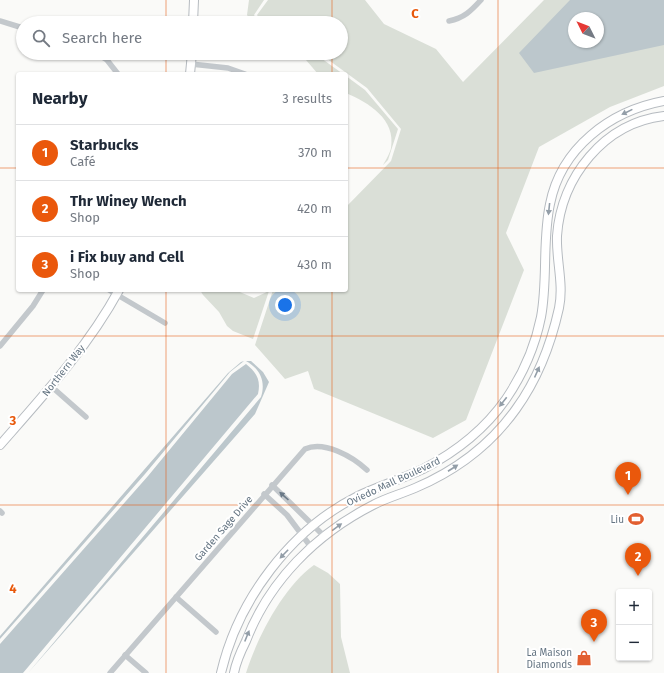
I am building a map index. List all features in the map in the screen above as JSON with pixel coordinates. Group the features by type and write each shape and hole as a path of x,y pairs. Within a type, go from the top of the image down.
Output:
{"street":[{"path":"193,16 194,0"},
{"path":"449,21 460,18 469,13 481,0"},
{"path":"0,21 16,26"},
{"path":"107,60 116,72"},
{"path":"190,72 191,60"},
{"path":"191,64 228,68 239,72"},
{"name":"Oviedo Mall Boulevard","path":"221,673 232,633 250,600 280,558 302,535 358,496 422,469 449,455 480,428 504,402 521,376 534,344 541,318 545,288 549,205 555,185 567,161 588,136 609,121 638,107 664,101"},
{"name":"Oviedo Mall Boulevard","path":"234,673 250,630 271,592 291,567 312,547 324,536 348,519 374,504 416,488 442,475 467,459 494,436 516,409 535,377 549,344 559,307 561,280 557,238 560,214 567,193 578,171 594,150 613,134 645,120 664,116"},
{"path":"0,346 43,292"},
{"name":"Northern Way","path":"0,445 52,387 101,320 115,292"},
{"path":"116,292 164,324"},
{"path":"52,387 86,417"},
{"name":"Garden Sage Drive","path":"110,673 300,453 310,446 318,446 349,456 367,470"},
{"path":"272,485 324,536"},
{"path":"264,494 287,515 312,547"},
{"path":"287,515 296,508"},
{"path":"176,597 216,632"},
{"path":"125,655 146,673"}],"shaded area":[{"path":"249,0 264,0 255,16 247,15"},
{"path":"268,0 365,0 384,24 436,49 463,82 544,0 664,0 664,86 610,107 539,147 506,233 524,270 466,420 433,438 314,389 308,371 285,379 255,345 272,292 348,292 348,205 391,161 401,129 367,88 348,74 348,72 345,72 329,60 348,60 348,16 257,15"},
{"path":"570,0 664,0 664,45 534,73 519,53"},
{"path":"306,60 324,60 340,72 316,72"},
{"path":"348,77 365,90 398,129 388,160 383,165 391,148 389,129 385,120 379,113 348,94"},
{"path":"201,292 240,292 254,298 269,292 253,339 233,331 227,326 219,312"},
{"path":"244,361 230,372 145,474 0,639 0,636 228,373"},
{"path":"246,361 251,361 263,372 269,382 255,414 28,673 261,397 263,386 261,376 251,364"},
{"path":"246,364 257,377 259,385 258,394 23,673 0,673 0,644 148,476 232,374"},
{"path":"314,565 328,573 340,584 341,637 350,673 246,673 257,644 272,614 292,586"}],"place":[{"name":"Starbucks","path":"628,495"},
{"name":"Liu","path":"636,519"},
{"name":"Thr Winey Wench","path":"638,576"},
{"name":"i Fix buy and Cell","path":"594,642"},
{"name":"La Maison Diamonds","path":"584,658"}]}
